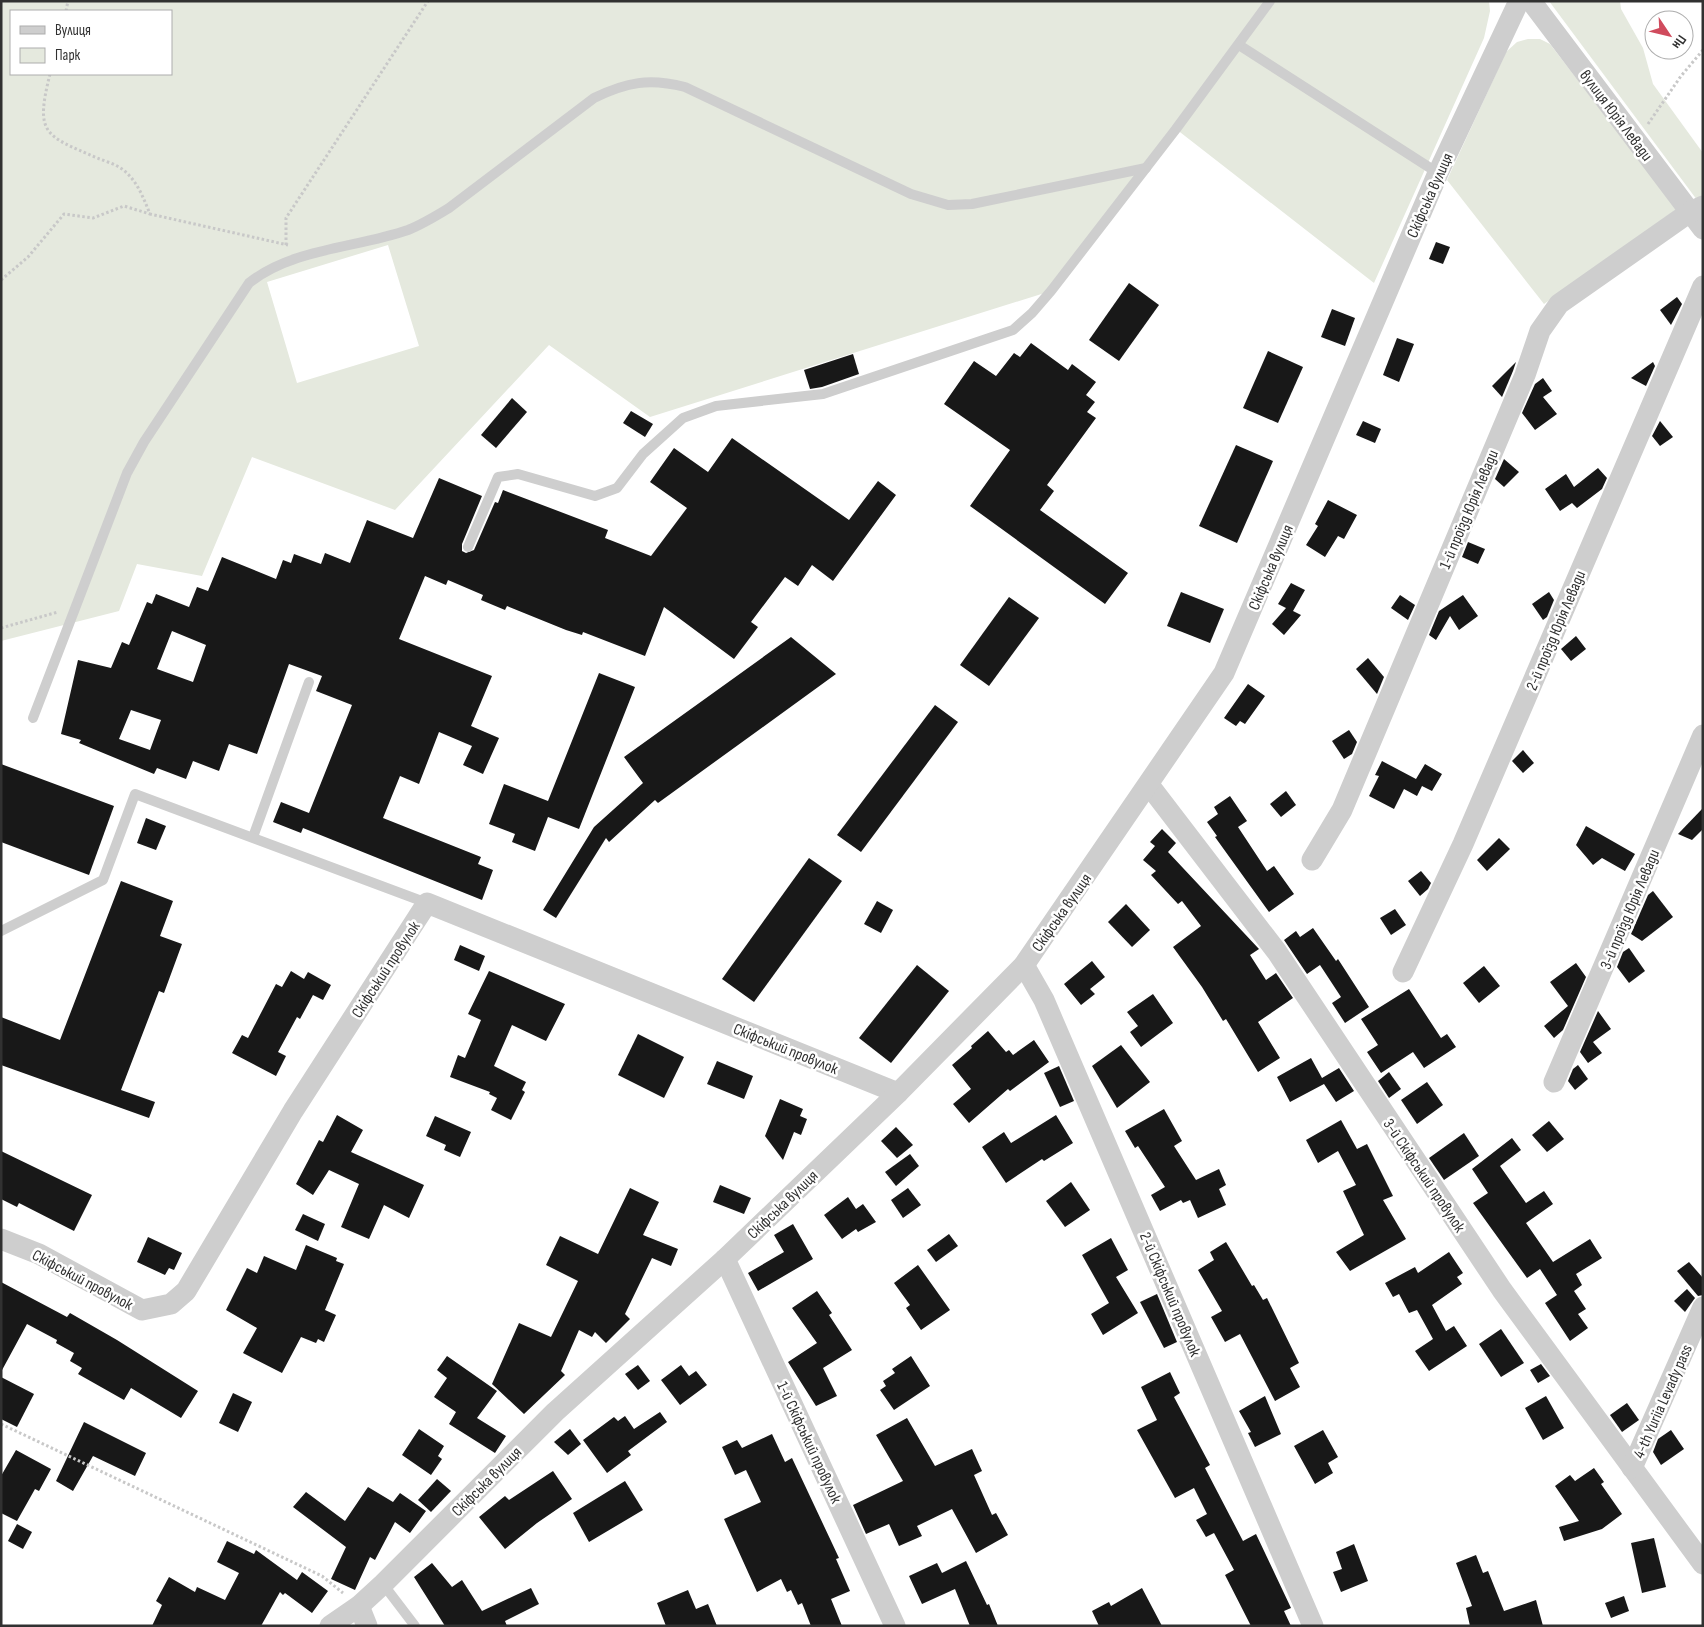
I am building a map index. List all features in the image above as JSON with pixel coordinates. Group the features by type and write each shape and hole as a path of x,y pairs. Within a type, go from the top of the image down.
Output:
{"street":[{"name":"Скіфська вулиця","path":"330,1626 359,1606 555,1412 725,1259 898,1094 1024,965 1149,786 1224,674 1438,174 1519,1"},
{"name":"вулиця Юрія Левади","path":"1531,1 1639,144 1696,209 1703,229"},
{"name":"1-й проїзд Юрія Левади","path":"1312,860 1342,810 1525,375 1540,331 1559,304 1696,209"},
{"name":"2-й проїзд Юрія Левади","path":"1404,972 1463,844 1703,286"},
{"name":"3-й проїзд Юрія Левади","path":"1554,1082 1703,735"},
{"name":"3-й Скіфський провулок","path":"1149,786 1277,952 1502,1290 1703,1564"},
{"name":"Скіфський провулок","path":"1,1239 39,1254 142,1310 171,1304 186,1291 293,1111 427,904 898,1094"},
{"name":"2-й Скіфський провулок","path":"1024,965 1044,1000 1313,1626"},
{"name":"1-й Скіфський провулок","path":"725,1259 895,1626"},
{"name":"4-th Yuriia Levady pass","path":"1632,1468 1703,1307"},
{"path":"359,1606 367,1626"}],"lane":[{"path":"468,547 498,477 518,474 595,496 617,488 643,454 683,418 716,406 823,394 1013,330 1032,313 1051,291 1239,45 1270,1"},
{"path":"1239,45 1438,174"},
{"path":"33,718 127,474 144,442 174,395 249,283 264,271 309,256 408,230 429,221 449,208 594,98 619,86 643,82 666,82 685,87 911,194 948,205 972,204 1146,168"},
{"path":"253,837 309,682"},
{"path":"1,931 103,880 135,794 427,904"},
{"path":"382,1584 415,1626"}],"path":[{"path":"286,244 286,218 428,1"},
{"path":"1639,144 1650,120 1681,76 1703,50"},
{"path":"50,75 42,116 47,131 58,141 122,169 140,188 150,214"},
{"path":"1,280 28,257 64,214 93,218 124,206 150,214 286,244 309,256"},
{"path":"1,628 75,607"},
{"path":"1,1424 322,1576 359,1606"}],"green space":[{"path":"1,1 1489,1 1490,11 1484,38 1374,283 1176,129 1051,291 650,417 549,345 395,510 252,457 202,576 137,564 119,611 1,641","holes":["388,245 419,346 297,383 267,282"]},
{"path":"1549,1 1620,1 1621,9 1643,48 1644,60 1646,60 1653,84 1703,153 1703,208"},
{"path":"1528,39 1540,39 1550,44 1677,209 1544,304 1447,180 1506,52 1517,42"}],"building":[{"path":"1436,242 1450,247 1443,264 1429,259"},
{"path":"1129,283 1159,305 1119,361 1089,340"},
{"path":"1677,297 1682,304 1671,325 1660,310"},
{"path":"1332,309 1355,318 1345,346 1321,337"},
{"path":"1397,338 1414,344 1399,382 1383,375"},
{"path":"1031,343 1068,370 1072,364 1096,382 1086,395 1095,402 1087,412 1096,418 1047,485 1054,491 1040,510 1128,573 1105,604 970,506 1010,450 944,404 974,361 996,376 1014,353 1020,357"},
{"path":"1268,351 1303,367 1278,423 1243,408"},
{"path":"853,354 859,374 822,387 810,389 804,370"},
{"path":"1516,362 1513,371 1502,397 1492,386"},
{"path":"1653,362 1655,366 1646,386 1631,378"},
{"path":"1543,378 1552,391 1543,397 1557,414 1535,430 1522,413 1535,384"},
{"path":"512,398 527,412 496,448 481,435"},
{"path":"631,411 653,424 645,437 623,423"},
{"path":"1363,421 1381,429 1375,443 1356,435"},
{"path":"1660,421 1673,437 1660,446 1652,436"},
{"path":"732,438 849,520 878,481 896,495 833,581 812,565 798,586 785,577 751,622 758,627 734,659 664,607 645,656 583,632 582,635 566,630 507,606 505,610 481,600 483,595 448,580 446,585 425,576 399,639 492,676 471,726 499,738 483,774 463,765 472,746 439,732 419,784 400,776 383,818 481,857 478,864 493,870 482,900 303,828 301,833 273,822 281,802 309,813 352,705 316,691 322,676 289,664 257,754 229,744 219,771 193,761 186,779 157,768 154,774 79,743 81,740 61,734 78,660 111,668 122,642 129,645 147,602 152,604 156,594 189,607 197,587 208,591 222,557 276,579 283,560 291,563 294,554 321,564 325,553 350,563 367,520 413,538 439,478 482,496 462,544 462,551 466,553 474,550 495,502 498,503 503,490 608,530 605,538 651,556 687,508 650,482 674,448 708,472","holes":["172,631 206,645 193,682 157,669","131,710 161,720 150,750 119,739"]},
{"path":"1236,445 1273,461 1237,543 1199,526"},
{"path":"1504,459 1519,472 1504,487 1495,479"},
{"path":"1598,468 1607,478 1602,489 1577,508 1572,503 1560,511 1545,489 1566,474 1574,487"},
{"path":"1328,500 1357,515 1344,539 1338,536 1325,557 1306,545 1318,526 1315,524"},
{"path":"1468,542 1485,549 1478,564 1462,557"},
{"path":"1291,583 1305,590 1293,611 1301,615 1284,635 1272,624 1286,608 1278,604"},
{"path":"1181,592 1224,609 1210,643 1167,626"},
{"path":"1549,592 1554,600 1547,617 1543,620 1532,604"},
{"path":"1400,595 1415,605 1408,620 1391,608"},
{"path":"1463,595 1478,616 1459,630 1450,616 1436,640 1429,635 1439,611"},
{"path":"1009,597 1039,618 989,686 960,665"},
{"path":"1576,636 1586,649 1571,661 1561,649"},
{"path":"791,637 836,674 658,803 655,800 609,842 606,838 556,918 543,910 594,827 643,783 624,757"},
{"path":"1368,658 1384,677 1377,694 1356,669"},
{"path":"599,673 635,687 579,829 548,817 535,851 512,842 515,834 489,824 504,784 548,801"},
{"path":"1248,684 1265,696 1245,724 1240,721 1236,726 1224,718"},
{"path":"935,705 958,722 861,852 837,835"},
{"path":"1349,730 1357,742 1352,754 1344,759 1332,741"},
{"path":"1523,750 1534,763 1523,773 1512,761"},
{"path":"1382,761 1416,779 1425,764 1442,774 1432,791 1422,786 1417,796 1404,789 1394,809 1369,796 1379,776 1375,775"},
{"path":"1,764 114,806 89,875 1,842"},
{"path":"1286,791 1296,805 1281,817 1270,804"},
{"path":"1230,796 1247,821 1238,827 1267,871 1274,866 1294,894 1269,912 1215,837 1217,836 1207,822 1218,814 1214,807"},
{"path":"1703,808 1703,829 1692,840 1678,834"},
{"path":"146,818 166,826 156,850 137,843"},
{"path":"1586,826 1635,854 1625,871 1602,858 1593,865 1576,845"},
{"path":"1162,829 1176,843 1168,852 1259,949 1250,955 1266,980 1276,973 1293,998 1258,1022 1280,1058 1258,1072 1226,1019 1223,1021 1202,987 1173,947 1201,926 1182,901 1178,904 1151,875 1156,871 1143,860 1155,846 1150,842"},
{"path":"1499,838 1510,849 1487,871 1477,860"},
{"path":"809,858 842,881 754,1002 722,979"},
{"path":"1421,871 1431,883 1428,889 1420,896 1408,881"},
{"path":"121,881 173,901 160,936 182,944 164,993 159,991 121,1090 155,1102 149,1118 1,1065 1,1017 60,1040"},
{"path":"1653,891 1673,917 1642,941 1631,934 1648,895"},
{"path":"877,901 893,910 881,933 864,924"},
{"path":"1126,904 1150,930 1132,947 1108,922"},
{"path":"1395,909 1406,925 1391,935 1380,918"},
{"path":"1313,928 1336,961 1338,959 1369,1007 1345,1023 1332,1003 1341,997 1320,965 1307,974 1284,940 1296,931 1300,937"},
{"path":"460,945 485,956 479,971 454,960"},
{"path":"1629,948 1645,971 1629,983 1617,967 1623,952"},
{"path":"1092,961 1105,977 1090,989 1095,994 1081,1005 1064,984"},
{"path":"1576,963 1586,977 1563,1030 1554,1038 1544,1026 1568,1006 1550,982"},
{"path":"917,965 949,991 891,1063 859,1038"},
{"path":"1484,966 1500,986 1479,1003 1463,983"},
{"path":"291,971 304,979 308,972 331,985 323,1000 313,995 300,1019 297,1017 278,1052 286,1056 276,1076 232,1053 242,1035 248,1038 276,984 282,987"},
{"path":"489,971 565,1004 546,1041 512,1025 494,1066 526,1082 522,1090 525,1092 511,1120 491,1110 497,1098 489,1094 490,1092 450,1077 458,1055 465,1058 481,1020 468,1014"},
{"path":"1409,989 1441,1038 1447,1034 1456,1047 1424,1068 1413,1052 1381,1073 1367,1052 1378,1045 1361,1019"},
{"path":"1153,994 1173,1023 1141,1047 1130,1032 1138,1026 1127,1012"},
{"path":"1598,1011 1611,1029 1593,1042 1602,1053 1588,1063 1580,1052"},
{"path":"988,1031 1006,1052 1009,1050 1013,1055 1034,1040 1049,1062 1010,1091 1008,1089 969,1123 953,1104 971,1089 952,1065"},
{"path":"638,1034 684,1057 664,1098 618,1075"},
{"path":"1121,1045 1150,1082 1117,1108 1092,1066"},
{"path":"1311,1058 1322,1078 1339,1068 1354,1091 1336,1102 1324,1084 1290,1102 1277,1077"},
{"path":"717,1061 753,1076 744,1099 707,1084"},
{"path":"1578,1065 1588,1079 1575,1090 1568,1081 1573,1069"},
{"path":"1059,1066 1074,1101 1060,1107 1044,1073"},
{"path":"1389,1072 1401,1089 1389,1098 1378,1081"},
{"path":"1427,1082 1443,1105 1417,1124 1401,1100"},
{"path":"780,1099 803,1109 800,1116 807,1119 801,1135 794,1132 783,1160 765,1136"},
{"path":"1164,1109 1182,1141 1174,1146 1196,1180 1219,1169 1226,1185 1219,1189 1226,1205 1198,1218 1190,1200 1183,1203 1181,1200 1160,1211 1151,1195 1165,1187 1138,1146 1135,1148 1125,1131"},
{"path":"337,1115 363,1130 351,1152 424,1185 409,1218 384,1205 369,1239 341,1227 359,1184 329,1170 313,1195 296,1184 319,1140 323,1142"},
{"path":"1056,1115 1073,1143 1044,1161 1042,1159 1006,1183 982,1147 1004,1132 1011,1143"},
{"path":"435,1116 471,1132 460,1157 444,1150 446,1145 426,1136"},
{"path":"1341,1120 1357,1149 1367,1144 1393,1196 1383,1200 1406,1239 1350,1271 1336,1252 1364,1235 1343,1191 1356,1185 1338,1151 1318,1163 1306,1140"},
{"path":"1549,1121 1564,1139 1547,1152 1532,1135"},
{"path":"896,1127 913,1145 897,1158 881,1141"},
{"path":"1464,1133 1479,1156 1444,1180 1429,1158"},
{"path":"1512,1138 1521,1150 1500,1166 1526,1203 1544,1191 1553,1204 1526,1223 1553,1262 1590,1239 1602,1258 1576,1274 1582,1285 1574,1291 1586,1309 1578,1314 1588,1328 1570,1341 1545,1303 1557,1295 1540,1269 1527,1278 1473,1203 1488,1193 1472,1169"},
{"path":"1,1151 92,1195 74,1231 19,1203 17,1207 1,1199"},
{"path":"910,1154 919,1166 896,1186 885,1172"},
{"path":"1071,1182 1090,1210 1065,1227 1046,1201"},
{"path":"720,1185 751,1198 744,1214 713,1202"},
{"path":"630,1188 659,1202 643,1235 678,1249 671,1266 652,1258 625,1314 630,1319 606,1343 595,1332 592,1337 579,1330 561,1371 565,1375 524,1414 492,1384 519,1323 551,1337 578,1281 546,1265 560,1236 598,1254"},
{"path":"908,1188 921,1205 903,1218 891,1200"},
{"path":"848,1197 856,1209 863,1204 876,1222 858,1232 856,1229 842,1239 824,1215"},
{"path":"303,1214 325,1224 318,1241 295,1230"},
{"path":"793,1224 813,1259 758,1291 748,1273 784,1252 774,1235"},
{"path":"949,1234 958,1246 936,1262 927,1250"},
{"path":"148,1237 182,1253 174,1270 169,1268 165,1275 137,1262"},
{"path":"1111,1238 1128,1270 1116,1277 1138,1313 1103,1335 1091,1314 1109,1303 1082,1255"},
{"path":"1226,1242 1252,1286 1254,1285 1263,1300 1267,1298 1299,1363 1290,1368 1300,1387 1275,1401 1240,1334 1225,1342 1211,1317 1222,1311 1198,1270 1214,1260 1210,1252"},
{"path":"306,1245 337,1258 336,1261 344,1264 325,1310 336,1315 324,1342 318,1339 316,1343 301,1337 282,1373 243,1353 257,1328 226,1310 247,1268 257,1273 264,1256 296,1270"},
{"path":"1449,1252 1463,1273 1457,1277 1462,1284 1432,1305 1446,1331 1454,1326 1467,1346 1429,1371 1415,1351 1433,1339 1417,1310 1409,1313 1399,1294 1393,1297 1385,1283 1415,1267 1418,1273"},
{"path":"1689,1262 1703,1278 1703,1295 1698,1296 1677,1271"},
{"path":"918,1265 950,1310 921,1330 906,1308 910,1305 894,1283"},
{"path":"1,1282 67,1317 70,1313 198,1391 181,1418 131,1388 124,1400 78,1374 82,1368 70,1361 74,1353 56,1343 57,1340 27,1324 1,1372"},
{"path":"1687,1289 1695,1298 1685,1312 1674,1301"},
{"path":"817,1291 832,1313 829,1315 852,1350 823,1368 837,1396 816,1406 788,1362 817,1343 792,1308"},
{"path":"1157,1294 1177,1342 1164,1348 1140,1302"},
{"path":"1501,1329 1524,1363 1501,1377 1479,1344"},
{"path":"447,1356 497,1391 477,1418 506,1436 495,1453 449,1424 456,1412 434,1397 447,1378 437,1370"},
{"path":"911,1356 930,1386 894,1410 880,1390 886,1386 883,1381 895,1373 892,1369"},
{"path":"1541,1364 1550,1376 1538,1383 1530,1370"},
{"path":"638,1365 650,1381 638,1390 625,1374"},
{"path":"681,1365 689,1376 696,1371 707,1385 680,1405 661,1380"},
{"path":"1170,1372 1180,1393 1174,1397 1210,1465 1205,1468 1243,1541 1256,1534 1291,1608 1284,1611 1291,1626 1251,1626 1225,1575 1234,1570 1214,1533 1206,1537 1196,1520 1207,1514 1194,1488 1175,1498 1137,1430 1157,1420 1141,1387"},
{"path":"1,1377 34,1394 17,1427 1,1419"},
{"path":"233,1393 252,1402 238,1432 219,1423"},
{"path":"1265,1396 1281,1434 1255,1447 1248,1433 1251,1432 1239,1411"},
{"path":"1546,1396 1564,1428 1543,1440 1525,1408"},
{"path":"1627,1403 1639,1420 1622,1432 1610,1415"},
{"path":"660,1412 667,1422 628,1451 631,1455 607,1473 583,1440 614,1417 618,1421 625,1416 634,1429"},
{"path":"907,1418 935,1466 972,1449 982,1471 974,1475 992,1515 996,1513 1008,1535 976,1553 952,1509 917,1526 922,1536 899,1546 889,1524 866,1534 853,1505 903,1481 876,1435"},
{"path":"84,1422 146,1453 135,1476 93,1456 73,1491 56,1481"},
{"path":"419,1429 444,1446 438,1456 442,1459 431,1475 402,1455"},
{"path":"570,1429 581,1444 568,1455 554,1442"},
{"path":"1323,1430 1338,1457 1328,1463 1333,1473 1315,1484 1294,1446"},
{"path":"1671,1430 1684,1449 1661,1465 1653,1452 1658,1439"},
{"path":"772,1434 785,1462 792,1458 839,1558 836,1559 850,1591 831,1599 842,1626 811,1626 802,1603 798,1605 791,1590 787,1592 781,1579 757,1592 724,1519 761,1502 746,1470 735,1475 722,1447 737,1440 742,1448"},
{"path":"16,1450 51,1469 39,1491 35,1489 17,1521 1,1513 1,1476"},
{"path":"1594,1468 1604,1482 1601,1484 1622,1514 1602,1529 1564,1541 1559,1527 1579,1521 1555,1486 1570,1475 1575,1481"},
{"path":"553,1471 572,1499 537,1523 505,1549 479,1517 505,1496 509,1500"},
{"path":"437,1479 451,1491 431,1512 418,1500"},
{"path":"625,1481 643,1510 589,1542 573,1513"},
{"path":"368,1487 393,1502 400,1493 426,1511 410,1533 395,1522 375,1560 370,1557 355,1590 331,1579 346,1547 293,1507 306,1492 345,1521"},
{"path":"17,1524 32,1532 23,1549 8,1541"},
{"path":"1654,1538 1666,1587 1642,1593 1631,1543"},
{"path":"227,1541 254,1554 256,1550 297,1580 302,1572 328,1591 312,1613 285,1593 283,1595 280,1592 261,1626 152,1626 162,1605 156,1601 169,1577 195,1592 197,1587 225,1600 239,1573 217,1562"},
{"path":"1354,1544 1368,1581 1341,1592 1333,1572 1342,1569 1336,1552"},
{"path":"1476,1555 1483,1573 1488,1571 1504,1611 1536,1600 1543,1626 1470,1626 1466,1608 1472,1606 1456,1563"},
{"path":"966,1561 987,1605 989,1604 998,1626 970,1626 955,1589 922,1604 909,1576 937,1563 942,1573"},
{"path":"432,1563 452,1587 462,1580 482,1611 531,1588 539,1604 505,1621 507,1626 445,1626 414,1577"},
{"path":"1142,1588 1162,1626 1099,1626 1092,1611 1109,1602 1111,1606"},
{"path":"688,1590 696,1609 708,1604 717,1626 666,1626 657,1603"},
{"path":"1624,1596 1629,1611 1611,1618 1605,1603"}]}
